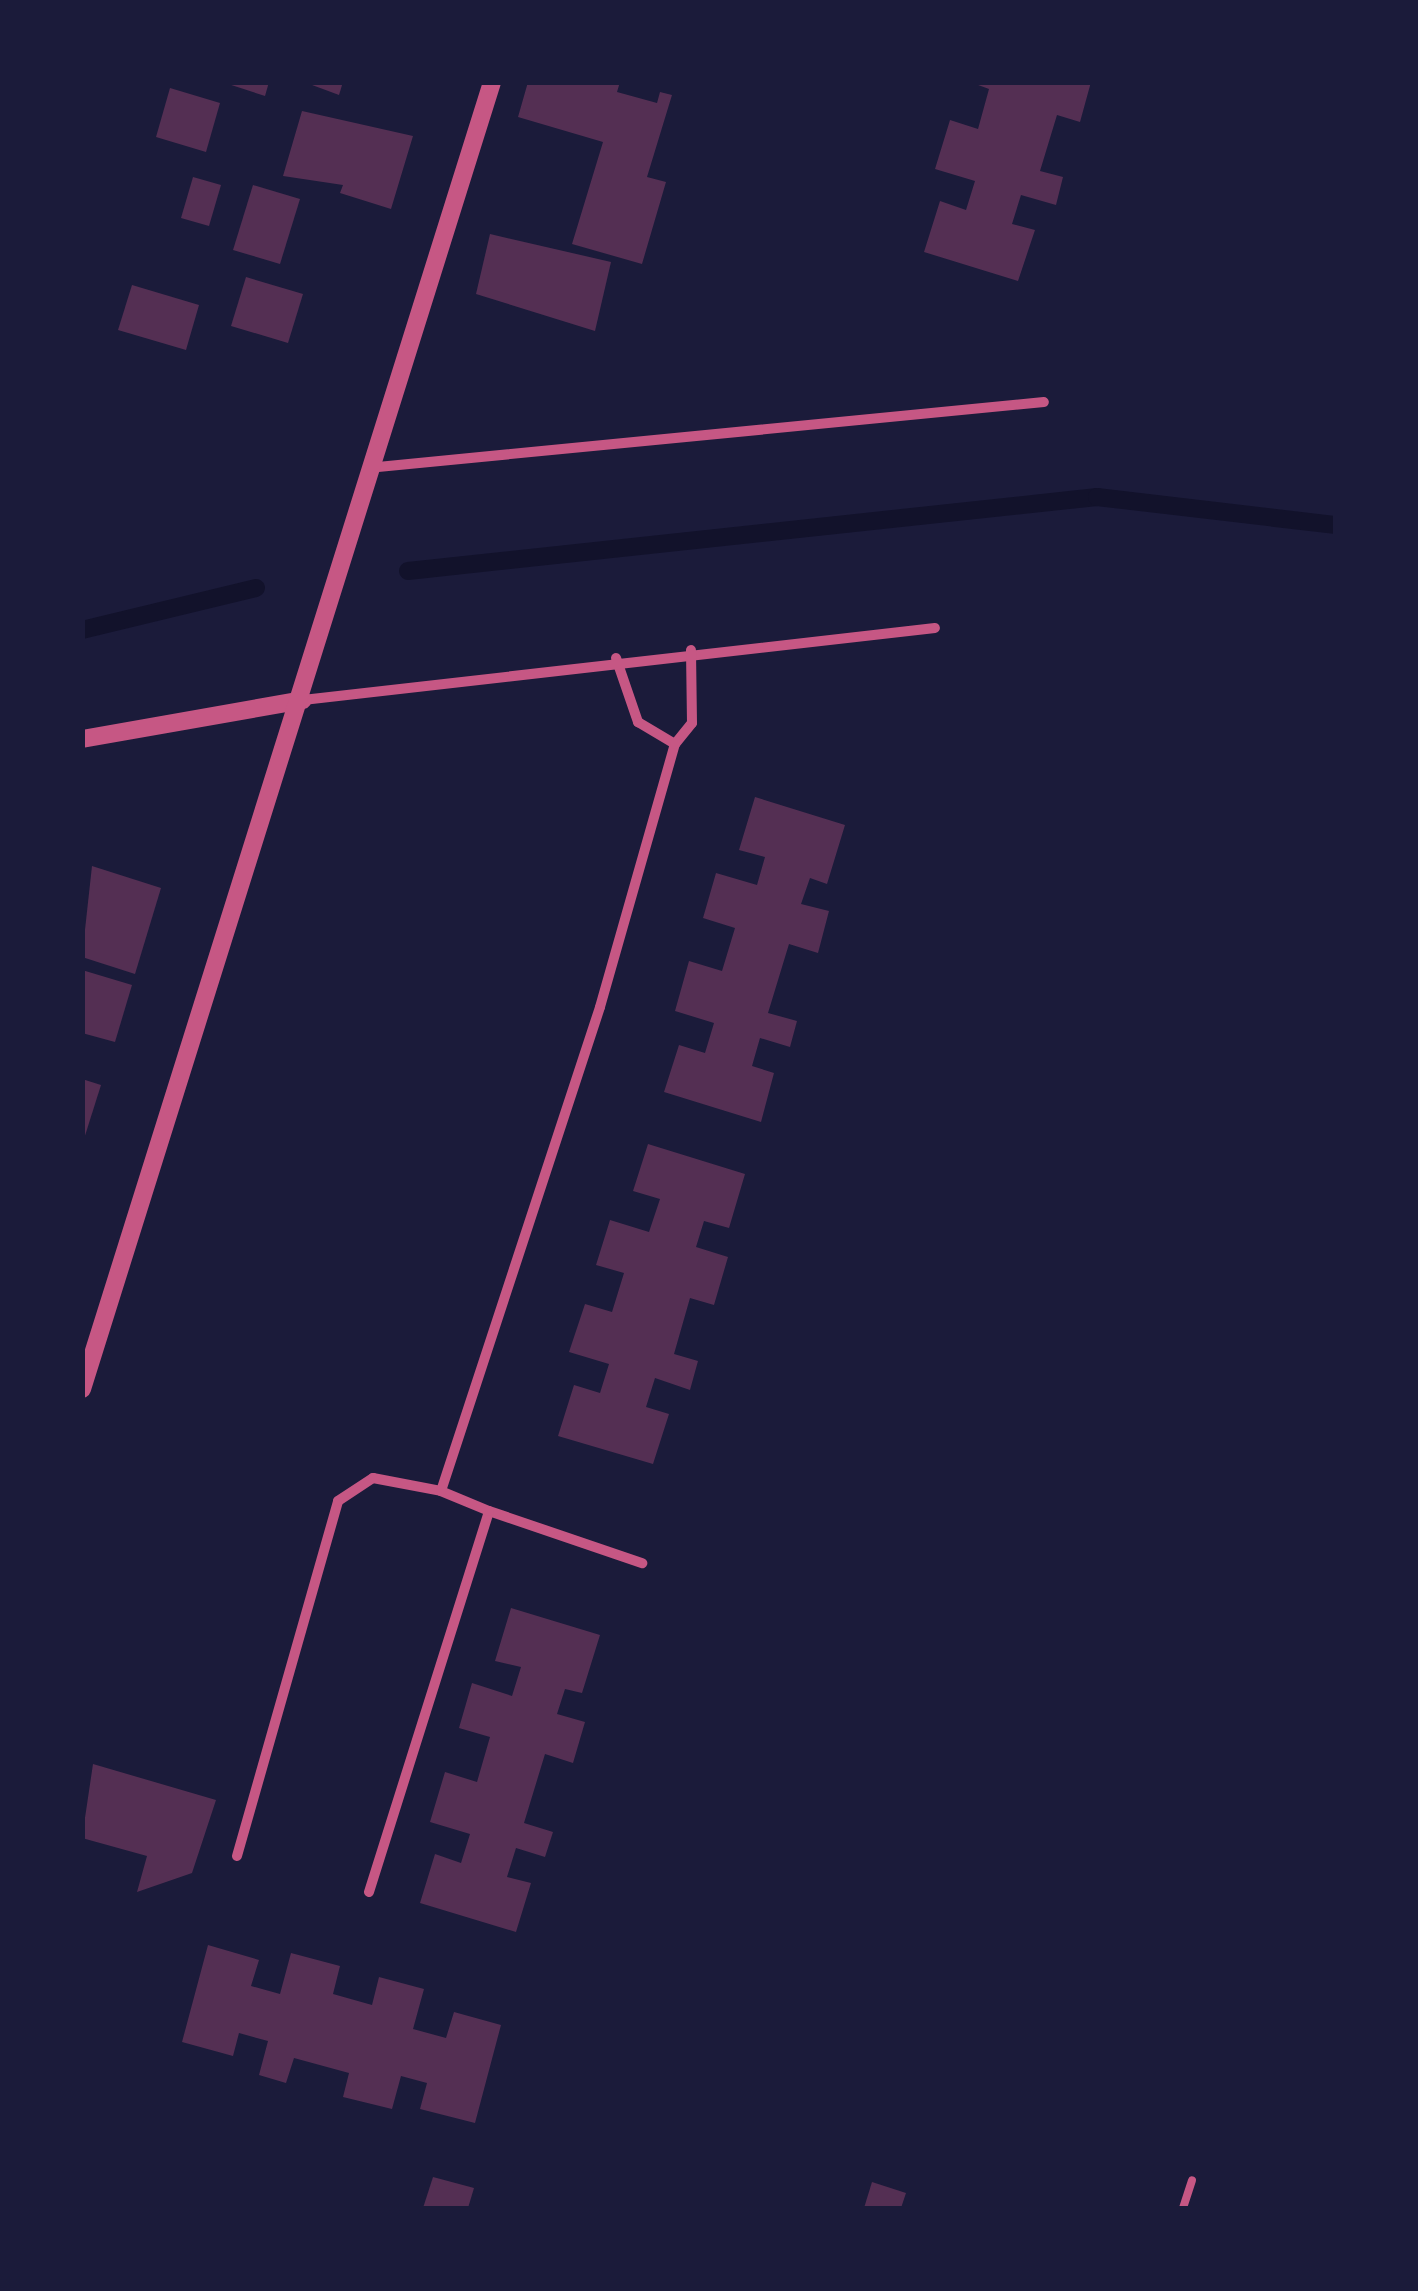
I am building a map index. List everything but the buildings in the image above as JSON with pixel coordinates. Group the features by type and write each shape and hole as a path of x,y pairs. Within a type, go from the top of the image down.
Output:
{"street":[{"path":"82,1389 378,467 492,82"},
{"path":"378,467 1044,402"},
{"path":"82,739 303,700 616,658 935,628"},
{"path":"441,1491 600,1006 675,744 692,724 691,650"},
{"path":"616,658 638,722 675,744"},
{"path":"237,1856 338,1501 373,1478 441,1491 642,1563"},
{"path":"369,1892 489,1511"}],"lane":[{"path":"1183,2208 1192,2180"}],"waterway":[{"path":"408,571 1097,497 1336,525"},
{"path":"82,630 256,588"}]}
